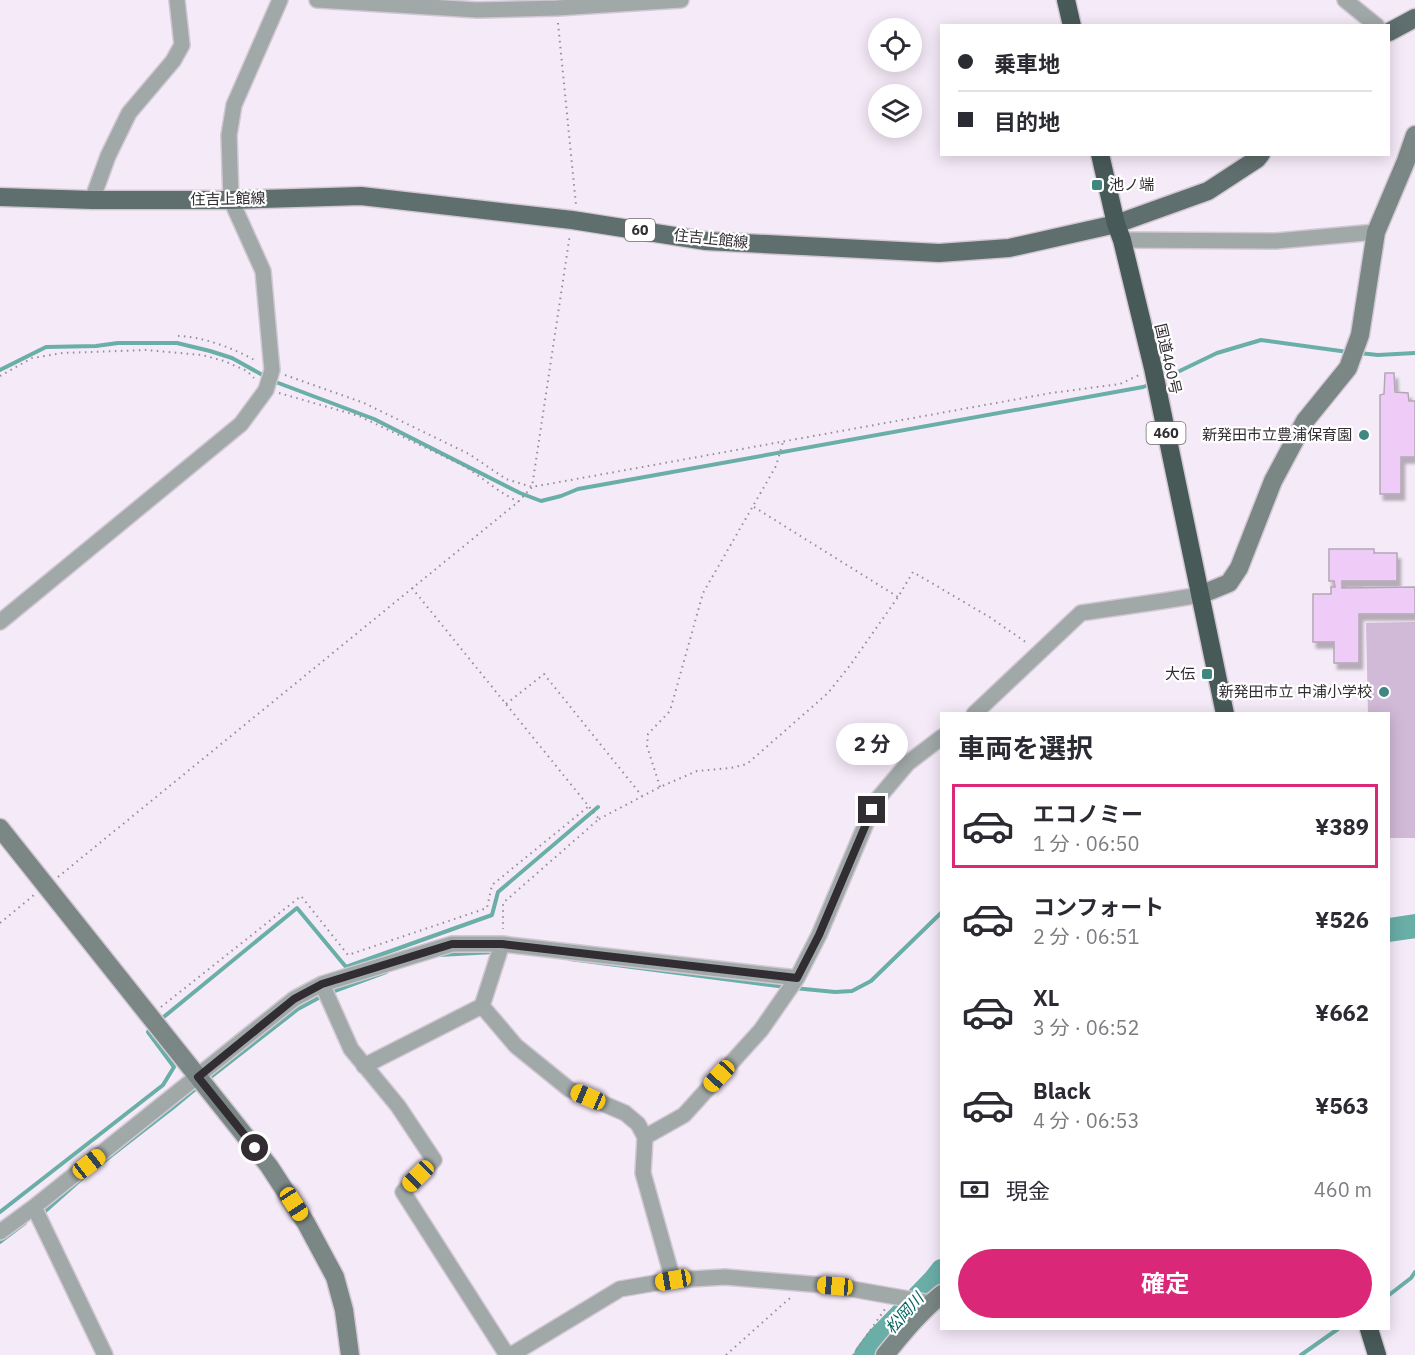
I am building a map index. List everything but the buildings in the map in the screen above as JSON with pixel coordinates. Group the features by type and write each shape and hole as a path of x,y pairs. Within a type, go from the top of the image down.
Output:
{"highway":[{"path":"1066,0 1072,24"},
{"name":"国道460号","path":"1100,156 1153,368 1225,712"},
{"path":"1369,1330 1377,1355"}],"main road":[{"path":"1390,31 1415,18"},
{"name":"住吉上館線","path":"0,197 92,200 231,200 361,196 572,220 706,241 939,253 1009,248 1119,232 1208,191 1259,156"}],"street":[{"path":"92,200 108,156 129,113 173,61 182,45 177,0"},
{"path":"0,622 241,424 266,390 272,370 263,271 231,200 229,135 234,105 280,0"},
{"path":"317,0 477,10 557,8 681,0"},
{"path":"1345,0 1375,24"},
{"path":"976,712 1081,613 1200,595 1229,583 1239,568 1273,482 1305,421 1348,368 1360,335 1376,232 1415,135"},
{"path":"1119,232 1276,241 1376,232"},
{"path":"645,1137 684,1115 761,1030 797,978 819,935 875,802 908,763 940,739"},
{"path":"0,828 269,1166 306,1223 335,1277 344,1310 350,1355"},
{"path":"0,1232 294,999 322,984 452,944 502,944 797,978"},
{"path":"364,1066 482,1006 502,944"},
{"path":"322,984 351,1049 398,1106 434,1160 403,1192 509,1355 621,1289 673,1280 725,1277 835,1286 894,1297 936,1299"},
{"path":"482,1006 516,1046 569,1089 625,1113 638,1124 645,1137 642,1173 673,1280"},
{"path":"34,1207 105,1355"},
{"path":"885,1355 911,1322 936,1299"}],"path":[{"path":"0,923 518,502 532,487 572,220 576,213 557,8"},
{"path":"178,336 223,346 247,355 272,370 364,403 470,453 506,479 532,487 1051,393 1120,384 1153,368"},
{"path":"660,787 647,746 648,734 670,711 703,593 776,466 783,442"},
{"path":"753,507 898,597"},
{"path":"502,944 504,903 599,819 660,787 697,771 747,764 828,693 851,664 913,572 991,618 1039,652"},
{"path":"412,588 599,819"},
{"path":"506,704 544,674 642,796"},
{"path":"149,1016 300,896 348,955 487,908 492,885 589,807"},
{"path":"726,1355 806,1284"},
{"path":"852,1355 894,1297"}],"shaded area":[{"path":"1415,622 1415,838 1390,838 1390,712 1368,712 1366,623"}],"waterway":[{"path":"1161,380 1217,353 1261,340 1348,352"},
{"path":"0,370 46,347 118,343 177,343 232,358 266,377"},
{"path":"1359,353 1378,355 1415,353"},
{"path":"273,381 374,419 520,493 541,501 578,489 1151,384"},
{"path":"160,1020 297,908 346,967 492,915 498,892 598,807"},
{"path":"794,988 835,992 852,991 871,981 940,914"},
{"name":"松岡川","path":"1390,930 1415,926"},
{"path":"439,955 494,952"},
{"path":"570,959 786,987"},
{"path":"329,993 386,972"},
{"path":"207,1080 298,1009 322,996"},
{"path":"0,1212 163,1085 174,1067 148,1032 152,1028"},
{"path":"94,1169 199,1086"},
{"path":"42,1214 88,1173"},
{"path":"0,1242 25,1223"},
{"path":"1390,1294 1411,1278 1415,1272"},
{"name":"松岡川","path":"866,1355 878,1339 940,1274"},
{"path":"1301,1355 1337,1330"}],"place":[{"name":"池ノ端","path":"1097,185"},
{"name":"新発田市立豊浦保育園","path":"1364,435"},
{"name":"大伝","path":"1207,674"},
{"name":"新発田市立 中浦小学校","path":"1384,692"}],"route":[{"path":"255,1148 198,1077 294,999 322,984 452,944 502,944 797,978 819,935 872,810"}]}
